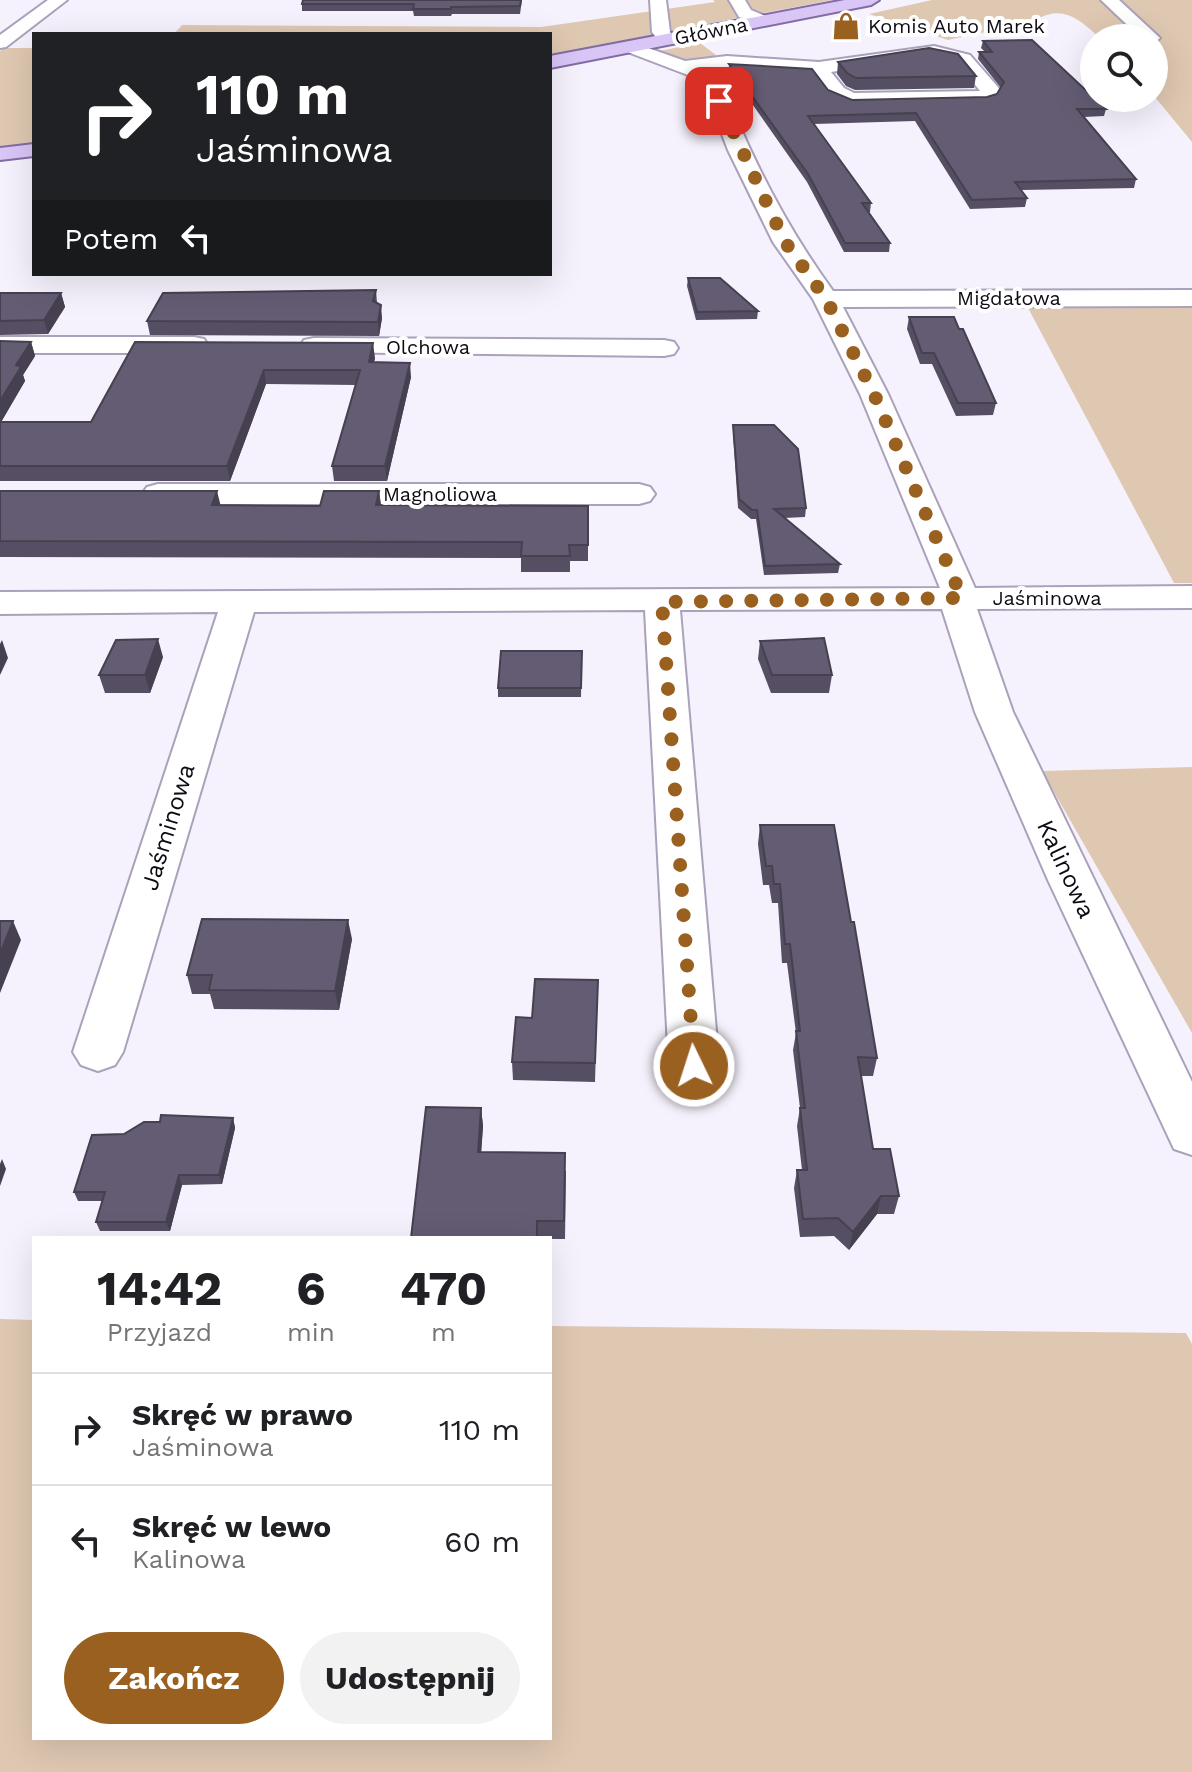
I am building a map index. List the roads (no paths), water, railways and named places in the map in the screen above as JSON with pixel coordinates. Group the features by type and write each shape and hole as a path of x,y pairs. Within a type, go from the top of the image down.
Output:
{"main road":[{"name":"Główna","path":"552,62 871,0"},
{"path":"0,154 32,150"}],"street":[{"path":"0,43 59,0"},
{"path":"658,0 661,32 667,40"},
{"path":"737,0 745,13 766,20"},
{"path":"1109,0 1135,24"},
{"path":"693,35 717,47 726,55 727,62"},
{"name":"Kalinowa","path":"631,47 709,77 739,150 785,242 826,299 874,394 959,598 994,712 1070,880 1192,1134"},
{"path":"682,67 727,62 819,68 934,51 964,59 990,90 986,96 968,98 851,99 837,92 819,68"},
{"name":"Migdałowa","path":"826,299 1192,298"},
{"path":"0,345 221,346"},
{"name":"Olchowa","path":"285,346 664,348"},
{"name":"Magnoliowa","path":"128,494 639,494"},
{"name":"Jaśminowa","path":"0,603 1192,597"},
{"name":"Jaśminowa","path":"98,1052 239,602"},
{"path":"662,602 694,1066"}],"place":[{"name":"Komis Auto Marek","path":"846,26"}]}
